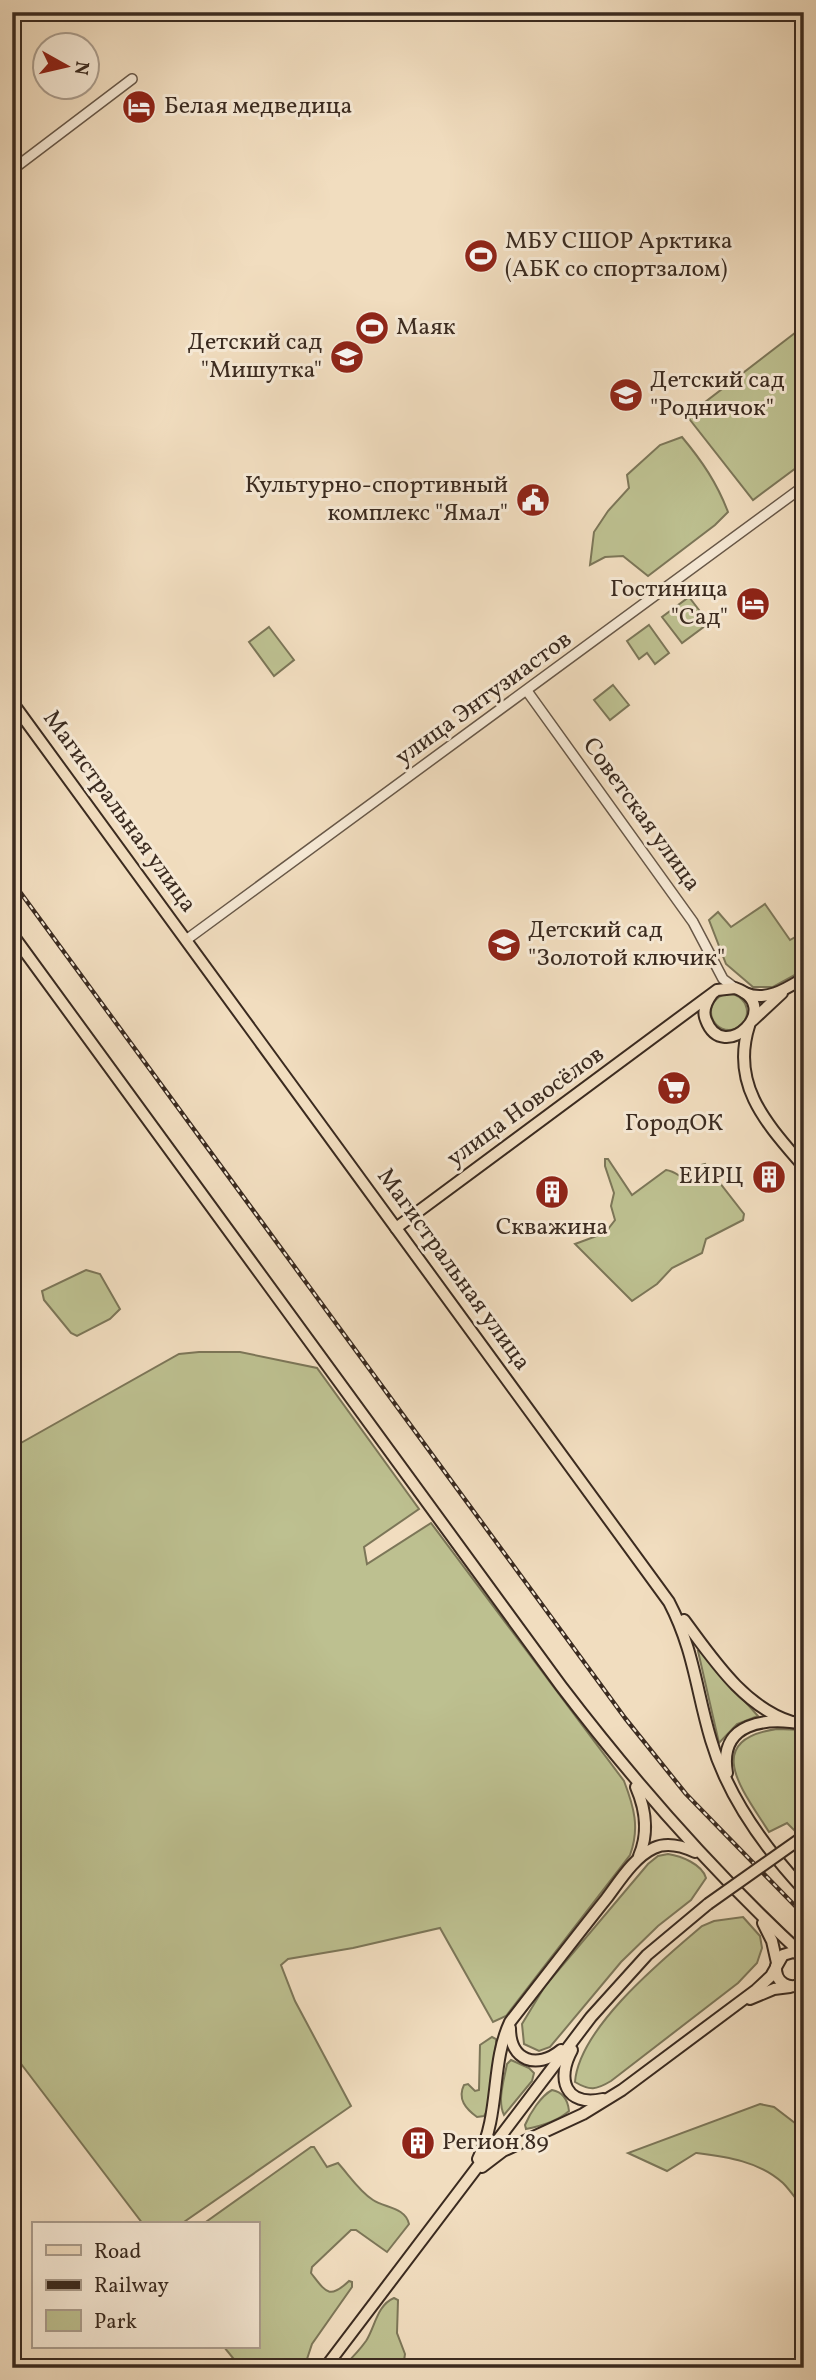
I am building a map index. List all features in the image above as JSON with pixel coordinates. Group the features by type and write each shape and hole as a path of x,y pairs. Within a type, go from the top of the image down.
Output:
{"main road":[{"name":"Магистральная улица","path":"12,702 669,1602 685,1635 712,1742 730,1786 761,1839 804,1890"},
{"path":"12,934 561,1686 626,1770 703,1857 754,1910 803,1955"},
{"path":"799,981 735,1036 715,1032 704,1014 706,1003 712,994 722,988 763,997 799,981"},
{"path":"740,990 753,1007 745,1046 745,1072"},
{"name":"улица Новосёлов","path":"396,1228 712,994"},
{"path":"681,1019 698,1020 736,1046 759,1113 804,1167"},
{"path":"669,1602 751,1701 771,1714 798,1723"},
{"path":"730,1786 725,1755 734,1736 765,1722 798,1723"},
{"path":"626,1770 645,1814 645,1839 638,1860"},
{"path":"510,2022 510,2037 517,2052 526,2058 541,2061 547,2059 559,2051 647,1955 708,1904 802,1838"},
{"path":"467,2180 492,2122 503,2041 510,2022 638,1860 653,1848 670,1845 686,1847 703,1857"},
{"path":"754,1910 769,1933 778,1978 790,1987"},
{"path":"467,2180 503,2151 583,2114 622,2090 738,2005 767,1980 781,1956 788,1952 803,1955"},
{"path":"738,2005 774,1989 804,1983"},
{"path":"591,2017 567,2060 565,2085 574,2096 590,2101 622,2090"},
{"path":"325,2368 591,2017"}],"street":[{"path":"12,170 132,79"},
{"name":"улица Энтузиастов","path":"186,940 804,486"},
{"name":"Советская улица","path":"527,691 693,922 725,982 740,990"},
{"path":"712,994 719,981 716,967"}],"green space":[{"path":"804,326 804,462 753,500 687,416"},
{"path":"682,437 708,473 728,512 648,576 623,556 605,557 590,565 594,532 608,511 629,488 627,475 660,445"},
{"path":"689,597 709,623 682,643 662,617"},
{"path":"649,625 669,653 655,664 647,653 639,659 627,641"},
{"path":"269,627 294,660 274,676 249,642"},
{"path":"613,685 629,705 610,720 594,700"},
{"path":"765,904 790,940 804,932 804,970 773,987 753,987 726,964 709,920 718,912 731,927"},
{"path":"729,994 742,999 747,1012 742,1025 729,1030 716,1025 711,1012 716,999"},
{"path":"605,1159 608,1159 632,1195 666,1170 689,1179 700,1174 701,1165 705,1164 744,1214 743,1220 706,1239 702,1253 672,1268 657,1284 632,1301 575,1244 605,1233 615,1220 611,1206 614,1193"},
{"path":"86,1270 100,1274 120,1309 110,1319 77,1336 71,1333 44,1300 42,1291"},
{"path":"240,1352 317,1368 419,1509 364,1547 367,1564 431,1523 624,1781 633,1809 635,1836 630,1855 506,2016 493,2022 440,1928 353,1948 288,1959 281,1965 295,2001 351,2106 184,2222 141,2222 12,2052 12,1448 179,1354"},
{"path":"698,1651 758,1716 737,1724 719,1743"},
{"path":"777,1729 804,1730 804,1825 795,1831 787,1823 769,1832 740,1785 735,1770 734,1756 740,1744 754,1735"},
{"path":"668,1854 690,1862 704,1873 706,1878 691,1900 658,1926 621,1962 550,2047 539,2051 524,2044 522,2024 545,1986 648,1864 658,1856"},
{"path":"743,1917 760,1936 762,1948 757,1963 738,1983 611,2081 593,2088 575,2082 580,2061 591,2040 606,2018 645,1976 702,1926 714,1921"},
{"path":"492,2037 496,2039 496,2044 487,2111 484,2116 477,2117 464,2103 462,2090 464,2085 468,2084 475,2091 479,2090 480,2045"},
{"path":"511,2060 534,2073 532,2081 504,2115 502,2090 507,2064"},
{"path":"552,2090 564,2098 569,2111 549,2123 526,2129 525,2125 533,2110"},
{"path":"760,2104 774,2107 804,2130 804,2209 786,2186 774,2176 742,2161 696,2153 667,2171 628,2153"},
{"path":"314,2147 327,2167 338,2163 368,2196 399,2211 409,2224 387,2252 356,2230 351,2230 312,2267 311,2273 328,2291 337,2290 349,2281 352,2282 352,2287 312,2344 307,2359 298,2368 241,2368 225,2348 259,2348 259,2222 206,2222"},
{"path":"394,2298 398,2300 397,2333 405,2354 403,2368 342,2368 358,2352 384,2306"}],"railway":[{"path":"12,881 625,1718 686,1794 804,1915"}],"place":[{"name":"Белая медведица","path":"139,107"},
{"name":"МБУ СШОР Арктика (АБК со спортзалом)","path":"481,256"},
{"name":"Маяк","path":"372,328"},
{"name":"Детский сад \"Мишутка\"","path":"347,357"},
{"name":"Детский сад \"Родничок\"","path":"626,395"},
{"name":"Культурно-спортивный комплекс \"Ямал\"","path":"533,500"},
{"name":"Гостиница \"Сад\"","path":"753,604"},
{"name":"Детский сад \"Золотой ключик\"","path":"504,945"},
{"name":"ГородОК","path":"674,1088"},
{"name":"ЕИРЦ","path":"769,1177"},
{"name":"Скважина","path":"552,1192"},
{"name":"Регион 89","path":"418,2143"}]}
